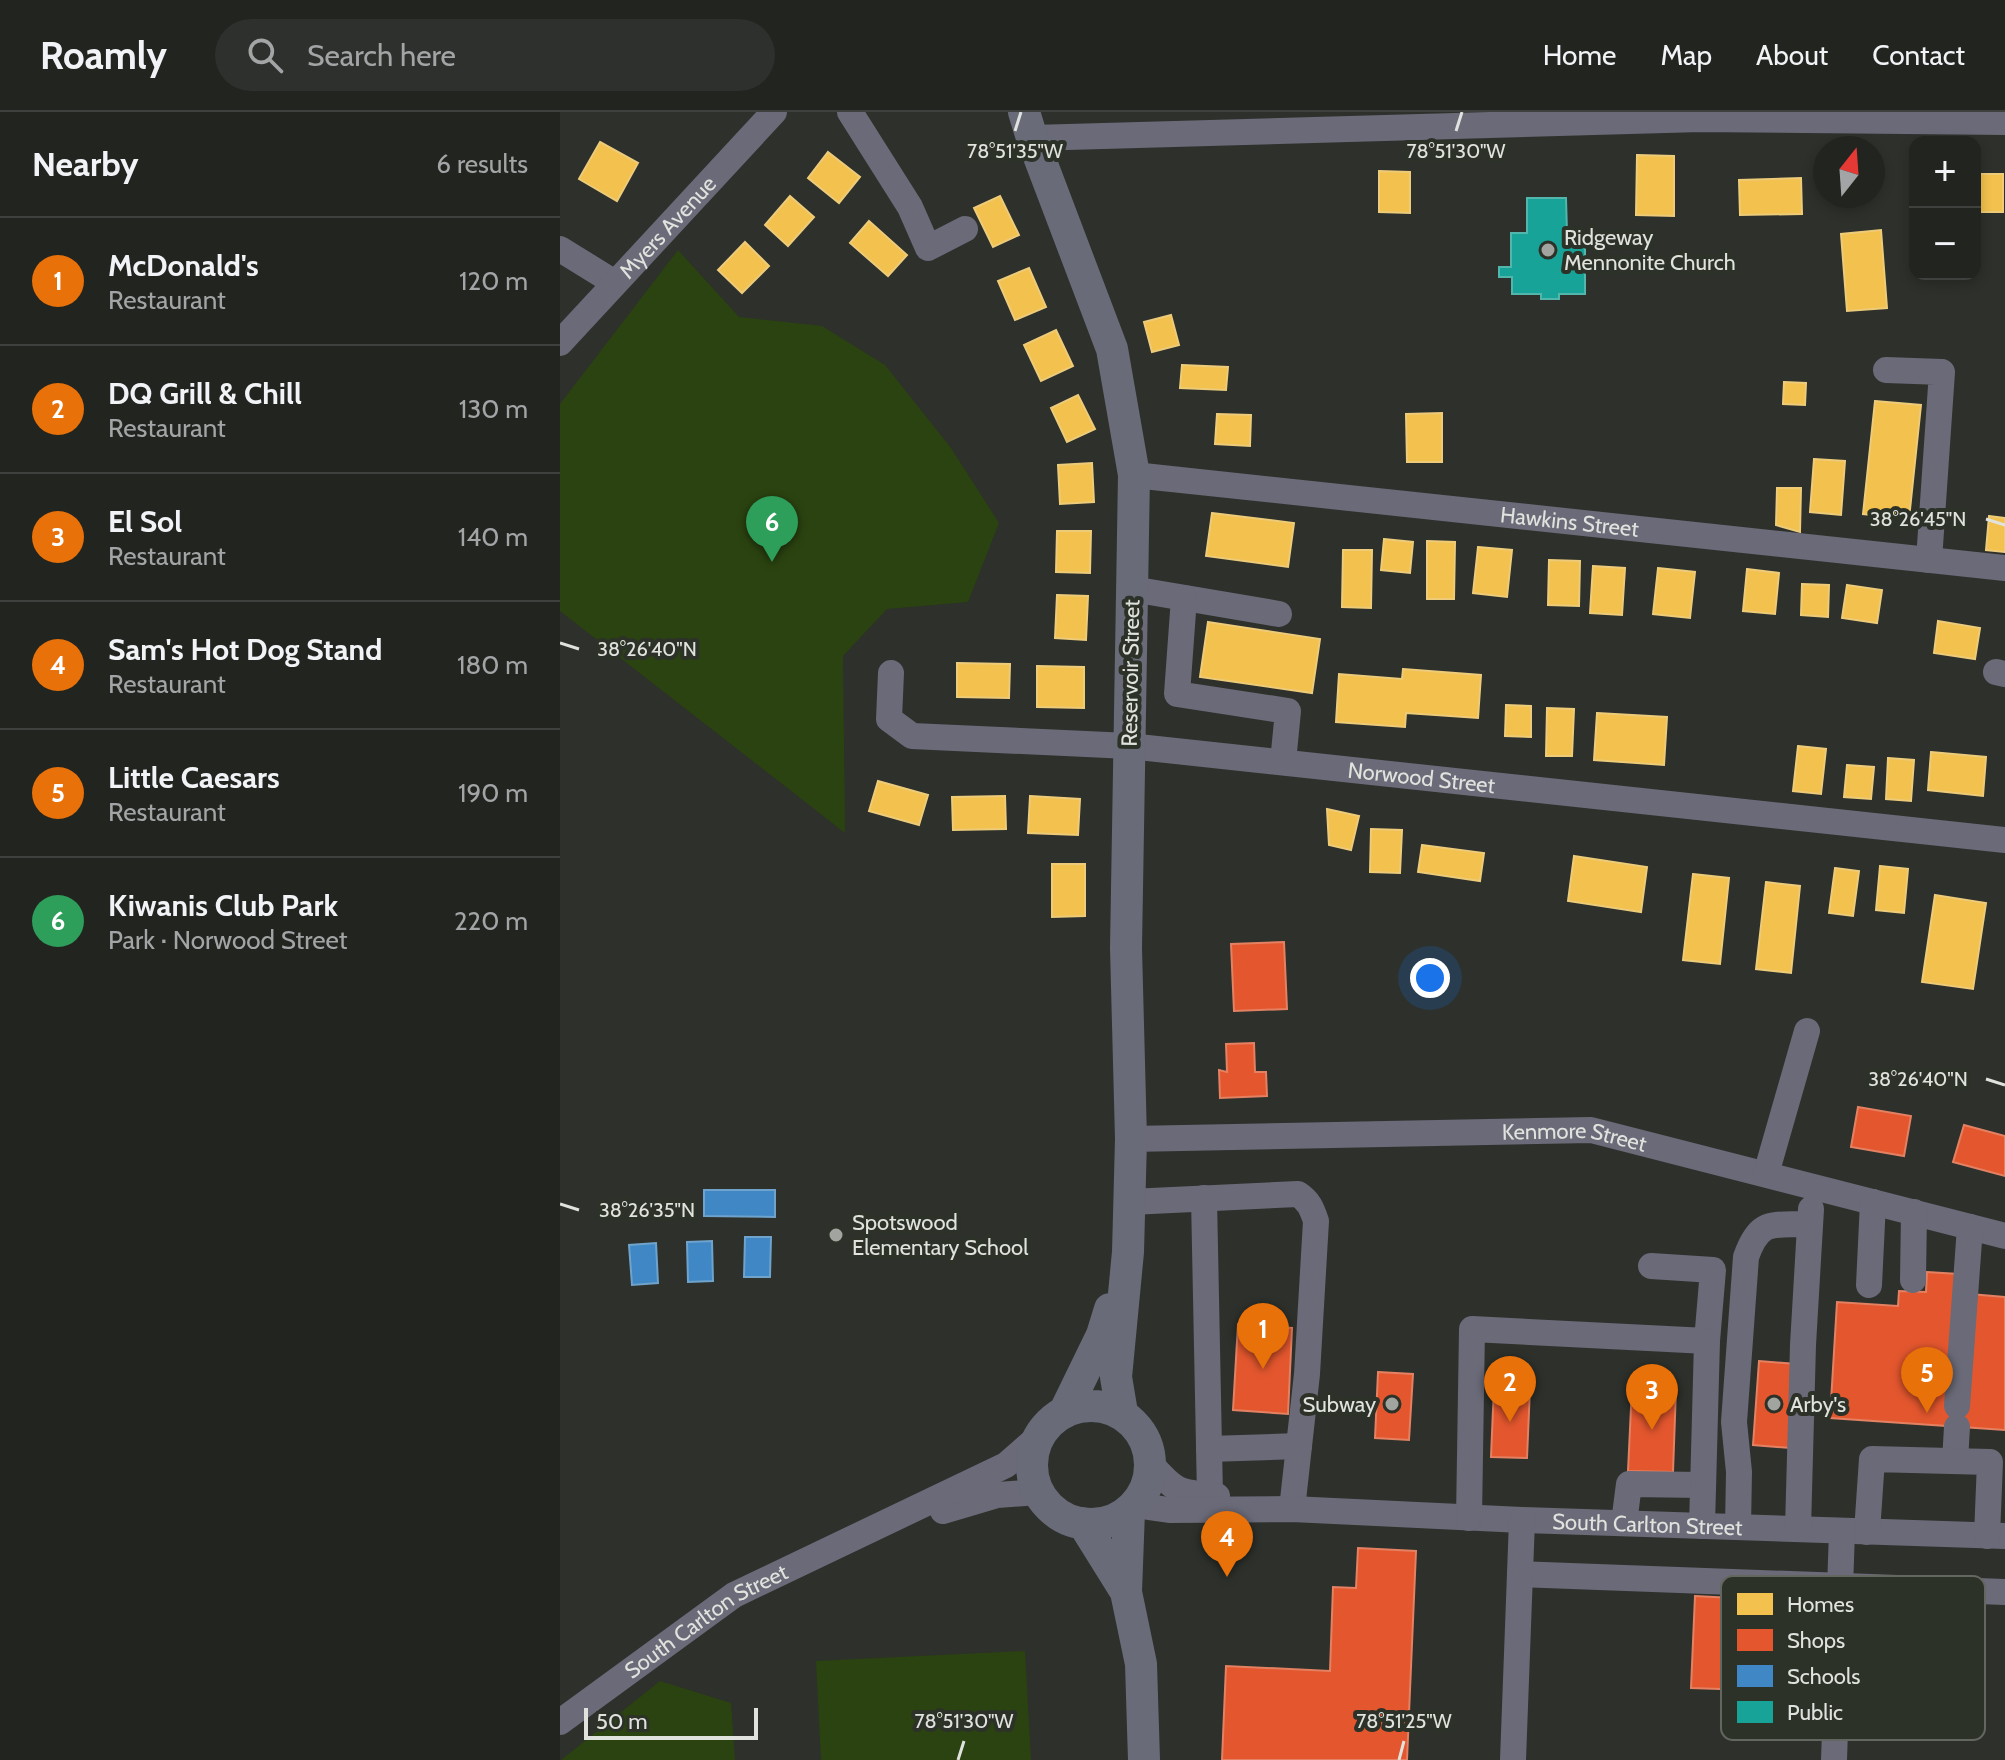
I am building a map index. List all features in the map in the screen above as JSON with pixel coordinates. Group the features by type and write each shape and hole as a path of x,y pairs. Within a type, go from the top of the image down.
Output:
{"main road":[{"name":"Reservoir Street","path":"1028,125 1112,349 1134,475 1126,948 1130,1202 1116,1377 1122,1413"},
{"name":"Reservoir Street","path":"1065,1411 1102,1335 1128,1252"},
{"path":"1132,1508 1110,1521 1083,1523 1065,1518 1049,1507 1038,1492 1032,1474 1032,1455 1038,1437 1050,1421 1065,1411 1084,1406 1104,1406 1122,1413 1137,1427 1147,1445 1151,1464 1149,1479 1132,1508 1126,1592 1141,1664 1144,1760"},
{"path":"1083,1523 1126,1592"}],"street":[{"name":"Myers Avenue","path":"560,343 774,112"},
{"path":"850,112 910,207 928,248 965,229"},
{"path":"1028,125 1045,136 1700,115 2005,122"},
{"path":"560,249 615,283"},
{"path":"1886,370 1942,372 1929,560"},
{"name":"Hawkins Street","path":"1134,475 1140,473 2005,568"},
{"path":"1132,589 1279,614"},
{"path":"1184,598 1177,694 1288,711 1283,762"},
{"name":"Norwood Street","path":"891,673 889,719 912,736 1129,746 2005,840"},
{"path":"1766,1174 1807,1031"},
{"name":"Kenmore Street","path":"1131,1139 1591,1130 2005,1236"},
{"path":"1798,1529 1803,1345 1813,1186"},
{"path":"1130,1202 1298,1194 1311,1207 1316,1221 1307,1374 1292,1509"},
{"path":"1204,1198 1210,1496"},
{"path":"1869,1285 1873,1202"},
{"path":"1913,1280 1914,1212"},
{"path":"1738,1527 1739,1472 1734,1422 1746,1257 1753,1237 1765,1227 1810,1224"},
{"path":"1955,1461 1970,1227"},
{"path":"1651,1266 1713,1270 1707,1341 1702,1526"},
{"path":"1469,1518 1472,1329 1707,1341"},
{"name":"South Carlton Street","path":"560,1722 734,1595 1006,1465 1038,1437"},
{"path":"1209,1449 1299,1446"},
{"path":"1843,1576 1872,1459 1990,1462 1996,1536"},
{"name":"South Carlton Street","path":"1151,1464 1171,1487 1186,1493 1292,1509"},
{"path":"1624,1523 1629,1484 1703,1485"},
{"name":"South Carlton Street","path":"862,1533 997,1495 1038,1492"},
{"name":"South Carlton Street","path":"1132,1508 1292,1509 1996,1536"},
{"path":"1513,1760 1522,1520"},
{"path":"1520,1574 1721,1582"},
{"path":"1985,1591 2005,1592"},
{"path":"1834,1760 1835,1740"}],"green space":[{"path":"678,250 739,317 822,326 885,365 951,448 999,523 968,602 887,609 843,656 845,833 560,611 560,404"},
{"path":"1025,1651 1031,1760 821,1760 816,1661"},
{"path":"660,1681 731,1703 735,1760 561,1760"}],"building: Homes":[{"path":"600,142 638,163 617,201 579,179"},
{"path":"828,152 860,177 839,203 808,178"},
{"path":"1637,155 1674,156 1674,216 1636,215"},
{"path":"1379,171 1410,172 1410,213 1379,212"},
{"path":"1981,174 2003,174 2003,212 1981,212"},
{"path":"1801,178 1802,214 1740,215 1739,180"},
{"path":"790,196 814,217 788,246 765,225"},
{"path":"1000,196 1019,235 993,247 974,208"},
{"path":"869,221 907,255 888,276 850,243"},
{"path":"1881,230 1887,308 1847,311 1841,234"},
{"path":"745,242 769,266 742,293 718,270"},
{"path":"1029,268 1046,307 1015,320 998,281"},
{"path":"1171,315 1179,345 1152,352 1144,322"},
{"path":"1056,330 1073,366 1041,381 1024,345"},
{"path":"1182,365 1228,367 1226,390 1180,388"},
{"path":"1784,382 1806,383 1805,405 1783,404"},
{"path":"1078,395 1095,429 1067,442 1051,408"},
{"path":"1875,401 1921,405 1909,519 1863,514"},
{"path":"1442,413 1442,462 1407,462 1406,414"},
{"path":"1217,414 1251,415 1250,446 1215,444"},
{"path":"1814,459 1845,461 1841,515 1810,512"},
{"path":"1092,463 1094,502 1060,504 1058,465"},
{"path":"1777,488 1801,488 1800,532 1776,525"},
{"path":"1212,513 1294,523 1288,567 1206,556"},
{"path":"1989,516 2005,518 2005,552 1986,550"},
{"path":"1057,531 1091,531 1090,573 1056,572"},
{"path":"1384,539 1413,542 1410,573 1381,570"},
{"path":"1427,541 1455,542 1454,599 1427,599"},
{"path":"1478,547 1512,550 1507,597 1473,593"},
{"path":"1343,550 1372,550 1371,608 1342,607"},
{"path":"1549,560 1580,561 1579,606 1548,605"},
{"path":"1593,566 1625,568 1622,615 1590,613"},
{"path":"1658,568 1695,572 1690,618 1653,614"},
{"path":"1747,569 1779,573 1775,614 1743,611"},
{"path":"1802,584 1829,585 1828,617 1801,615"},
{"path":"1847,585 1882,590 1877,623 1842,618"},
{"path":"1057,595 1088,596 1086,640 1055,638"},
{"path":"1938,621 1980,628 1975,659 1934,653"},
{"path":"1208,622 1320,639 1312,693 1200,677"},
{"path":"957,663 1010,664 1009,698 957,697"},
{"path":"1037,666 1084,667 1084,708 1037,707"},
{"path":"1403,669 1481,675 1478,718 1406,713 1405,727 1336,722 1339,674 1402,679"},
{"path":"1506,705 1531,706 1531,737 1505,736"},
{"path":"1547,708 1574,709 1572,756 1546,756"},
{"path":"1597,713 1667,717 1664,765 1594,760"},
{"path":"1798,746 1826,749 1821,794 1793,791"},
{"path":"1931,752 1986,757 1983,796 1928,790"},
{"path":"1888,758 1914,760 1911,801 1886,799"},
{"path":"1847,765 1874,767 1871,799 1844,797"},
{"path":"878,781 928,795 919,825 869,811"},
{"path":"1005,796 1006,829 953,830 952,797"},
{"path":"1030,796 1080,799 1078,835 1028,833"},
{"path":"1327,809 1359,816 1351,850 1329,845"},
{"path":"1371,829 1402,830 1400,873 1370,872"},
{"path":"1422,845 1484,853 1480,881 1418,872"},
{"path":"1574,856 1647,867 1641,912 1568,901"},
{"path":"1052,864 1085,864 1085,916 1052,917"},
{"path":"1880,866 1908,869 1904,913 1876,910"},
{"path":"1835,868 1859,871 1853,916 1829,913"},
{"path":"1693,874 1729,878 1720,964 1683,960"},
{"path":"1766,882 1800,886 1791,973 1756,969"},
{"path":"1935,895 1986,903 1973,989 1922,982"}],"building: Shops":[{"path":"1284,942 1287,1009 1234,1011 1231,944"},
{"path":"1254,1043 1255,1072 1266,1072 1267,1096 1220,1098 1219,1070 1227,1072 1226,1044"},
{"path":"1858,1107 1911,1116 1904,1156 1851,1147"},
{"path":"1964,1125 2005,1136 2005,1176 1953,1162"},
{"path":"1927,1272 1959,1274 1970,1294 2005,1297 2005,1430 1830,1418 1837,1302 1898,1306 1899,1291 1926,1292"},
{"path":"1238,1324 1292,1328 1288,1414 1233,1410"},
{"name":"Arby's","path":"1759,1361 1796,1364 1790,1448 1753,1445"},
{"path":"1378,1372 1413,1374 1409,1440 1375,1438"},
{"path":"1494,1386 1530,1388 1527,1458 1491,1457"},
{"path":"1632,1387 1676,1389 1673,1472 1628,1471"},
{"path":"1358,1548 1416,1551 1407,1760 1222,1760 1226,1666 1330,1671 1333,1587 1356,1588"},
{"path":"1695,1596 1721,1597 1721,1689 1691,1688"}],"building: Schools":[{"path":"704,1190 775,1190 775,1217 704,1216"},
{"path":"745,1237 771,1237 770,1277 744,1277"},
{"path":"712,1241 713,1281 688,1282 687,1242"},
{"path":"656,1243 658,1283 632,1285 629,1245"}],"building: Public":[{"name":"Ridgeway Mennonite Church","path":"1527,198 1566,198 1567,233 1585,233 1585,294 1559,294 1559,299 1541,299 1541,294 1512,294 1512,277 1499,277 1499,267 1511,267 1511,233 1527,233"}],"place":[{"name":"Ridgeway Mennonite Church","path":"1548,250"},
{"name":"Kiwanis Club Park","path":"772,562"},
{"name":"Spotswood Elementary School","path":"836,1235"},
{"name":"McDonald's","path":"1263,1369"},
{"name":"Subway","path":"1392,1404"},
{"name":"Arby's","path":"1774,1404"},
{"name":"Little Caesars","path":"1927,1413"},
{"name":"DQ Grill & Chill","path":"1510,1422"},
{"name":"El Sol","path":"1652,1430"},
{"name":"Sam's Hot Dog Stand","path":"1227,1577"}]}
